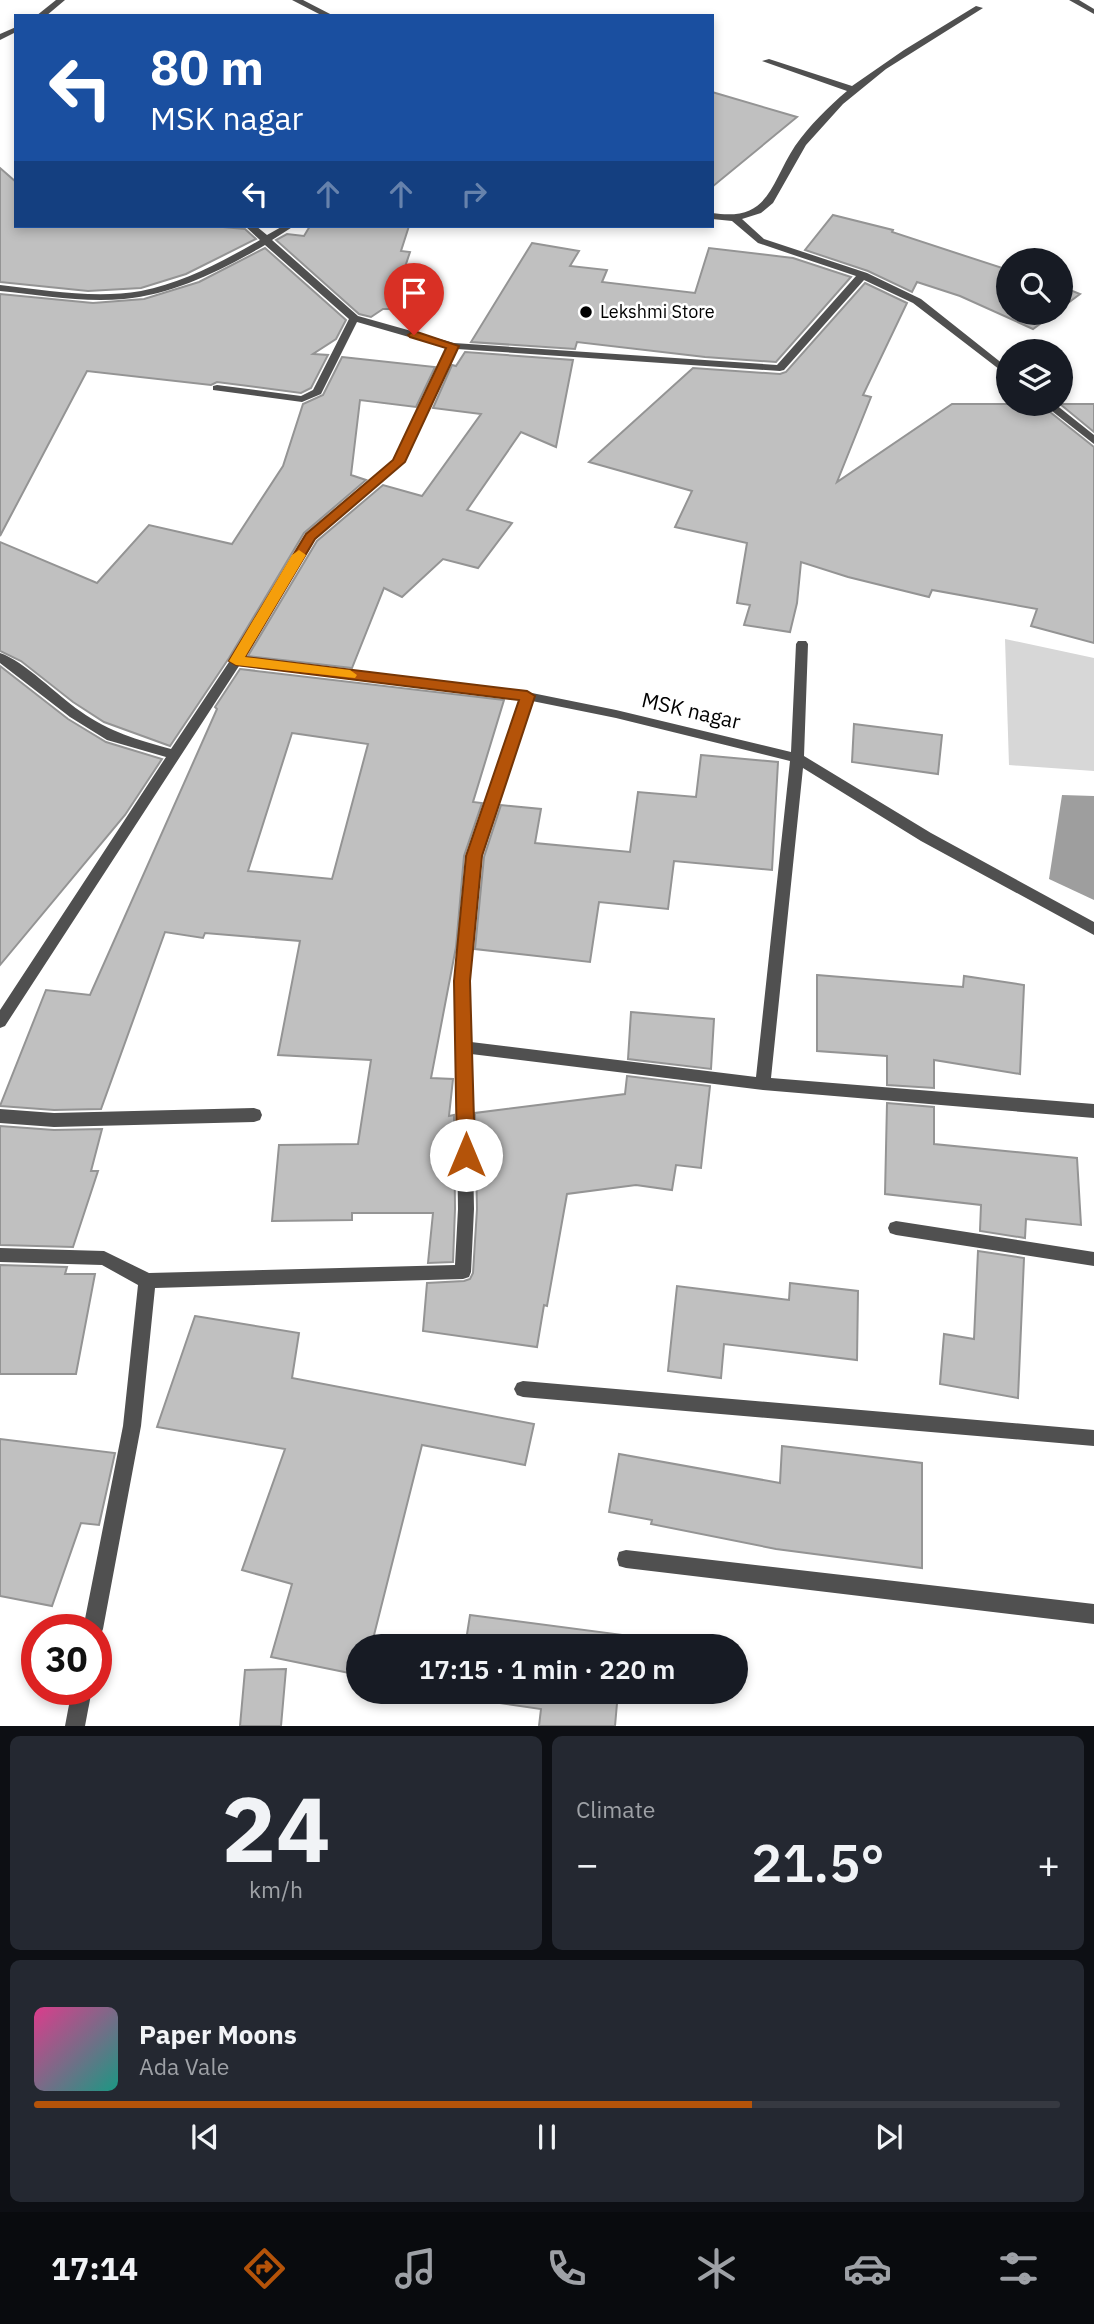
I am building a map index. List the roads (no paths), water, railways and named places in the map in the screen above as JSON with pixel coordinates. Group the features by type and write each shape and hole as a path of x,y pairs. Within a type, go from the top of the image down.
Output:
{"street":[{"path":"43,14 61,0"},
{"path":"296,0 326,14"},
{"path":"1073,0 1094,12"},
{"path":"714,216 735,218 761,209 772,198 802,144 851,89 979,8"},
{"path":"766,61 851,89"},
{"path":"735,218 761,241 863,275 918,301 996,363"},
{"path":"252,228 354,318 453,346 780,368 863,275"},
{"path":"0,288 103,296 139,295 187,280 286,228"},
{"path":"217,388 302,399 317,392 354,318"},
{"path":"0,1022 236,661 310,537 399,462 453,346"},
{"path":"1063,416 1094,441"},
{"path":"763,1084 797,758 802,644"},
{"path":"0,657 54,696 75,715 112,737 175,755"},
{"name":"MSK nagar","path":"236,661 527,696 616,714 797,758 926,837 1094,929"},
{"path":"0,1255 104,1258 148,1281 463,1272 466,1209 462,981 474,856 527,696"},
{"path":"465,1047 763,1084 1094,1111"},
{"path":"0,1116 54,1120 254,1115"},
{"path":"896,1228 1094,1259"},
{"path":"96,1614 132,1426 148,1281"},
{"path":"523,1389 1094,1438"},
{"path":"626,1559 1094,1614"},
{"path":"75,1726 79,1705"}],"place":[{"name":"Lekshmi Store","path":"586,312"}]}
